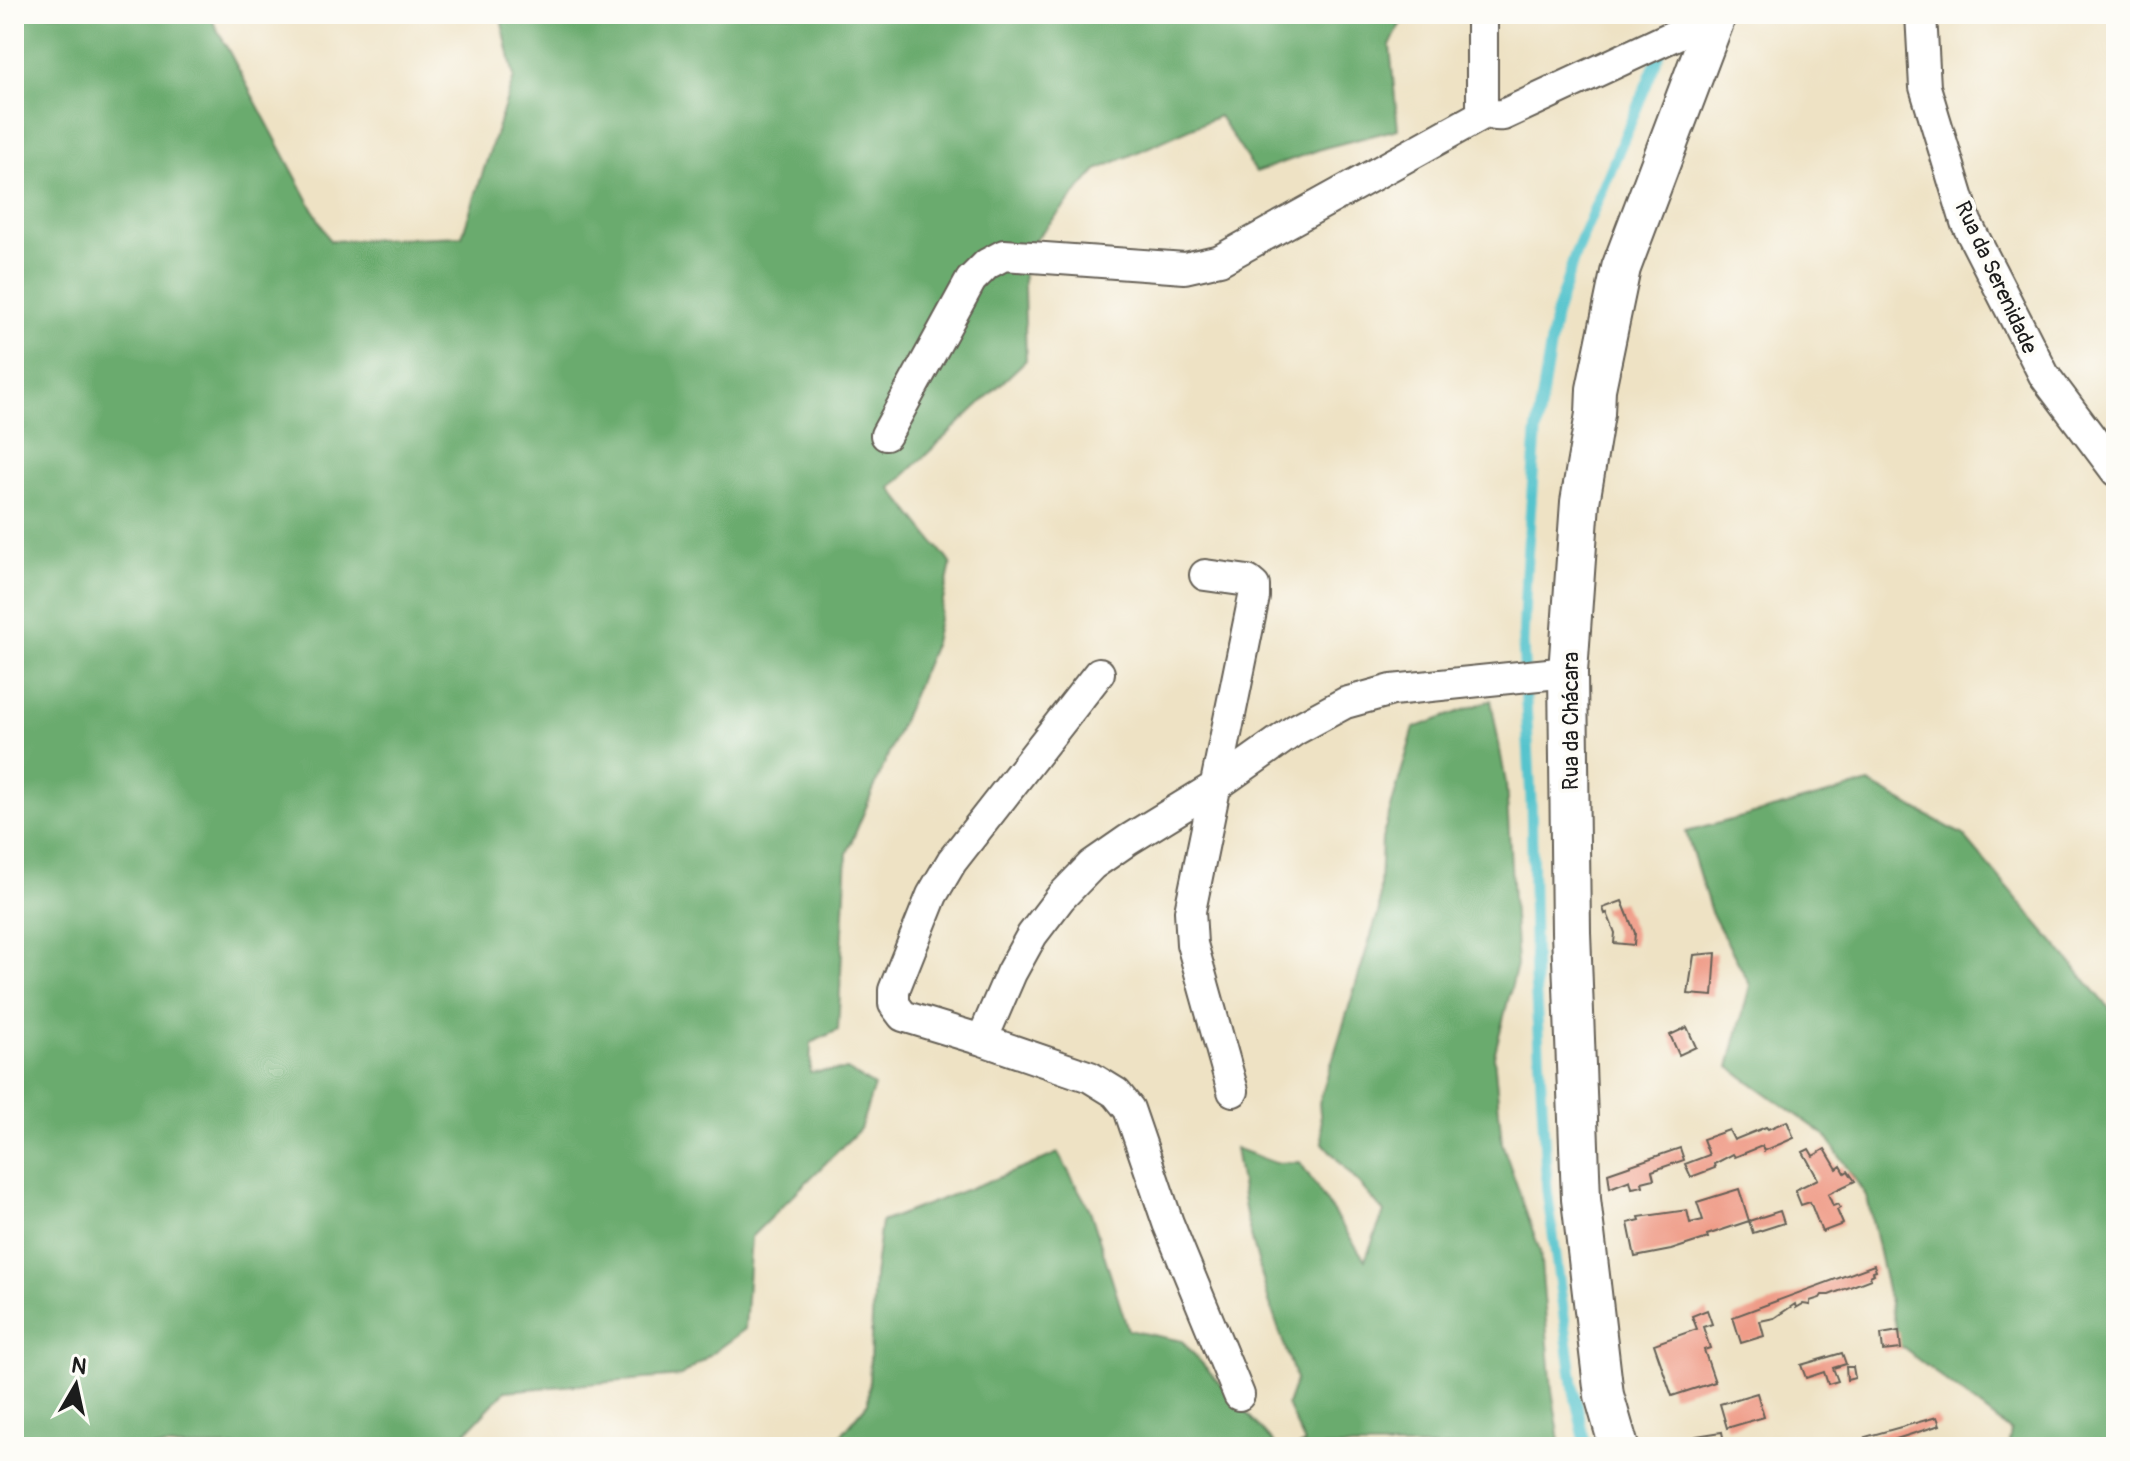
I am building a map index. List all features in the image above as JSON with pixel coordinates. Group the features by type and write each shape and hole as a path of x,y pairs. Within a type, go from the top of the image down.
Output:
{"street":[{"path":"1482,14 1482,105 1494,116 1503,115 1716,15"},
{"name":"Rua da Serenidade","path":"1921,14 1925,87 1966,222 2044,375 2116,471"},
{"name":"Rua da Chácara","path":"1619,1447 1604,1395 1581,1199 1571,932 1568,672 1580,502 1595,414 1596,389 1621,268 1716,15"},
{"path":"886,435 971,280 987,264 1004,255 1185,268 1220,260 1487,112"},
{"path":"1205,575 1248,581 1254,586 1190,911 1192,944 1233,1091"},
{"path":"982,1040 1011,973 1032,935 1061,897 1092,865 1216,786 1295,730 1345,703 1392,690 1568,672"},
{"path":"1099,673 952,861 932,895 894,990 894,1004 903,1016 1090,1077 1116,1093 1129,1109 1168,1223 1239,1395"}],"green space":[{"path":"14,14 209,14 330,241 462,236 514,77 500,14 1405,14 1390,46 1398,129 1324,148 1256,172 1219,116 1097,170 1023,253 1026,360 891,488 951,564 933,647 847,853 838,1030 811,1043 810,1072 847,1070 874,1086 860,1129 751,1237 745,1329 681,1376 505,1391 452,1447 14,1447"},
{"path":"1491,700 1506,783 1517,965 1494,1056 1502,1143 1540,1251 1552,1390 1561,1447 1298,1447 1305,1444 1287,1405 1296,1379 1269,1302 1247,1221 1235,1148 1275,1163 1300,1162 1365,1260 1384,1212 1323,1143 1319,1103 1379,910 1382,839 1414,728"},
{"path":"1869,783 1963,835 2116,1016 2116,1447 2008,1447 2011,1431 1899,1345 1867,1197 1825,1135 1729,1067 1750,985 1711,912 1686,832"},
{"path":"1058,1153 1090,1210 1128,1330 1182,1341 1277,1447 831,1447 868,1403 874,1276 881,1222"}],"building":[{"path":"1622,901 1635,933 1634,945 1614,943 1615,933 1603,908"},
{"path":"1716,953 1713,996 1688,994 1694,955"},
{"path":"1687,1027 1696,1047 1679,1055 1670,1035"},
{"path":"1787,1121 1794,1138 1764,1151 1762,1146 1735,1157 1733,1154 1714,1164 1715,1168 1691,1177 1685,1164 1709,1155 1703,1139 1729,1130 1734,1140"},
{"path":"1680,1148 1684,1160 1652,1171 1654,1179 1642,1182 1643,1186 1632,1188 1630,1180 1610,1188 1608,1173"},
{"path":"1809,1149 1813,1156 1825,1149 1837,1169 1841,1166 1855,1181 1828,1194 1833,1206 1838,1204 1840,1208 1837,1210 1843,1224 1822,1232 1810,1202 1801,1205 1795,1190 1818,1179 1803,1152"},
{"path":"1739,1189 1749,1221 1671,1250 1635,1257 1628,1223 1640,1220 1639,1217 1687,1210 1690,1223 1703,1220 1697,1202"},
{"path":"1780,1211 1784,1223 1753,1233 1749,1221"},
{"path":"1874,1265 1876,1271 1870,1276 1871,1279 1822,1295 1810,1301 1810,1305 1803,1304 1796,1308 1795,1304 1774,1318 1760,1321 1764,1336 1741,1343 1733,1317"},
{"path":"1707,1310 1712,1324 1703,1327 1710,1348 1704,1350 1715,1382 1672,1396 1654,1344 1697,1329 1692,1316"},
{"path":"1899,1331 1901,1349 1883,1351 1881,1334"},
{"path":"1842,1353 1846,1364 1833,1368 1838,1381 1828,1384 1824,1372 1806,1378 1801,1365"},
{"path":"1846,1367 1853,1367 1855,1378 1847,1380"},
{"path":"1757,1393 1764,1417 1727,1428 1720,1404"},
{"path":"1937,1417 1940,1425 1871,1447 1865,1437"},
{"path":"1722,1432 1725,1447 1698,1447 1696,1436"}],"waterway":[{"path":"1586,1447 1574,1391 1547,1190 1535,980 1523,643 1526,573 1536,434 1555,317 1576,252 1661,50"}]}
